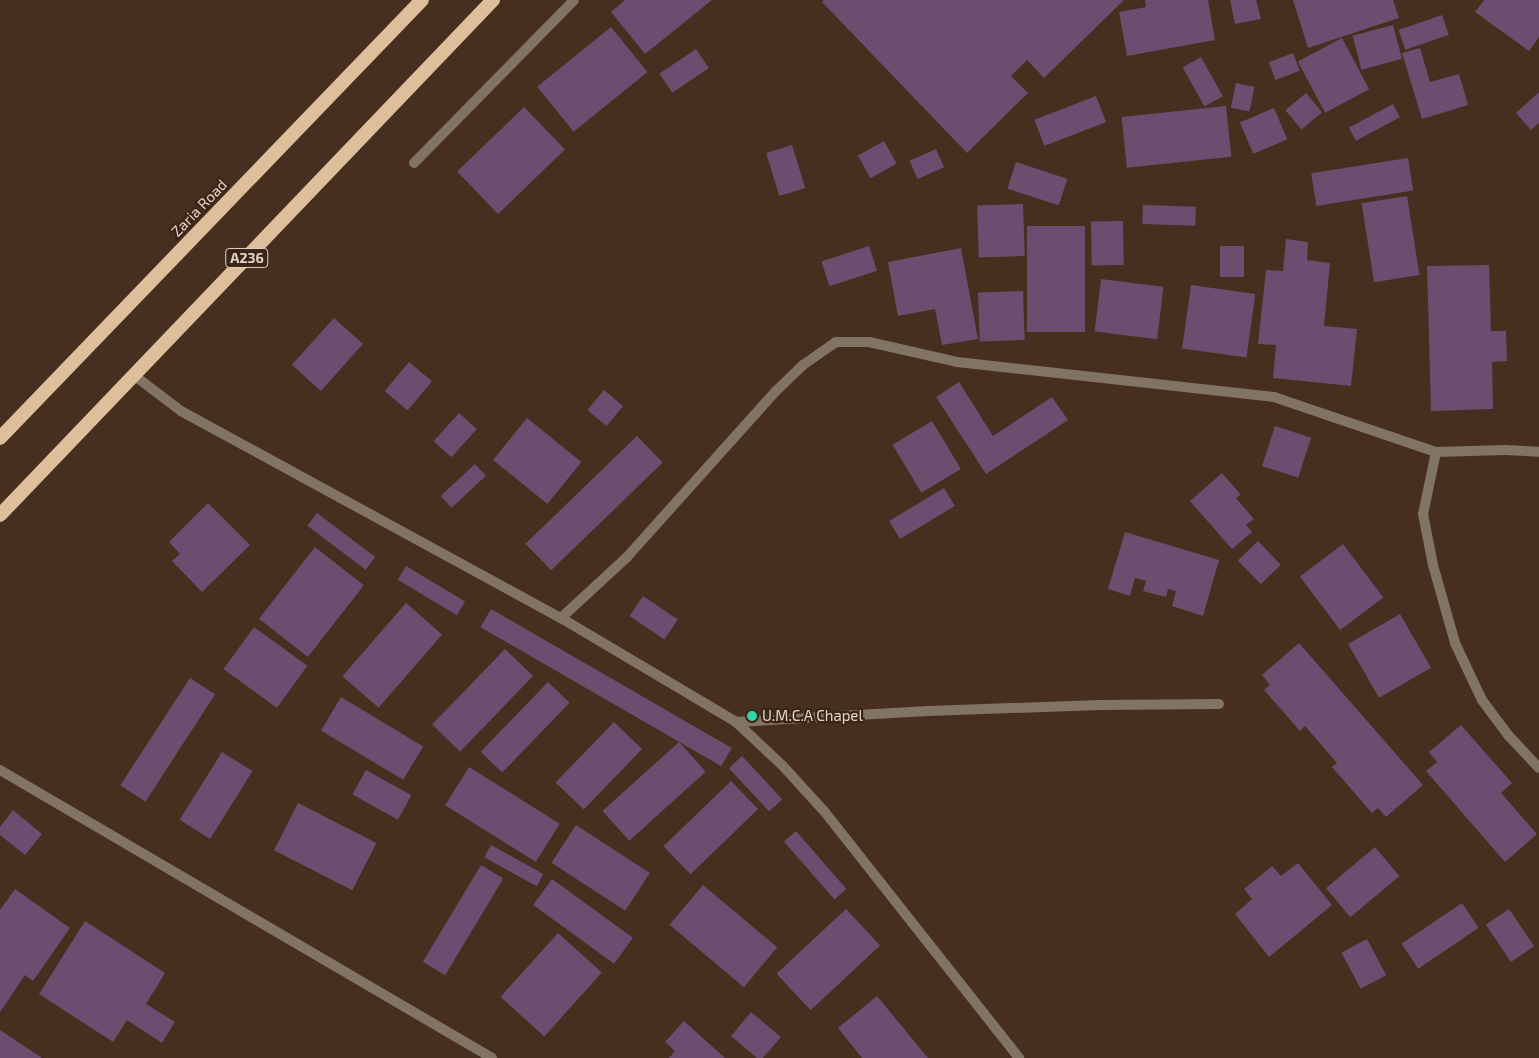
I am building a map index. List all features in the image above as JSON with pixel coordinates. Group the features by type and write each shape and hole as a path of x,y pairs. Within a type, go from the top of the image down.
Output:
{"highway":[{"name":"Zaria Road","path":"0,438 422,0"},
{"name":"A236","path":"0,515 493,0"}],"street":[{"path":"414,163 574,0"},
{"path":"561,618 626,557 776,391 803,365 836,342 869,342 956,362 1274,397 1436,452 1505,450 1539,452"},
{"path":"135,376 181,411 561,618 736,722 782,765 824,811 1020,1058"},
{"path":"1436,452 1423,514 1433,564 1455,643 1482,700 1508,735 1539,768"},
{"path":"736,722 1014,708 1219,704"},
{"path":"0,770 492,1058"}],"building":[{"path":"625,0 712,0 645,54 611,12"},
{"path":"824,0 1124,0 1044,78 1027,60 1011,76 1028,93 967,153 822,2"},
{"path":"1145,0 1208,0 1215,40 1127,56 1119,12 1146,7"},
{"path":"1230,0 1256,0 1261,19 1235,24"},
{"path":"1293,0 1393,0 1399,18 1308,48"},
{"path":"1484,0 1539,0 1539,37 1529,51 1475,12"},
{"path":"1442,15 1449,35 1405,50 1399,30"},
{"path":"1393,25 1402,59 1361,70 1352,36"},
{"path":"611,27 648,72 574,132 537,87"},
{"path":"1342,38 1369,89 1325,113 1298,61"},
{"path":"1420,48 1430,82 1459,74 1468,105 1422,119 1402,53"},
{"path":"696,49 709,68 672,93 660,74"},
{"path":"1293,53 1300,71 1276,80 1269,62"},
{"path":"1201,57 1223,96 1204,107 1183,67"},
{"path":"1236,83 1255,87 1249,111 1231,107"},
{"path":"1539,92 1539,123 1531,130 1516,113"},
{"path":"1306,93 1322,112 1301,130 1285,110"},
{"path":"1096,96 1106,122 1044,146 1034,120"},
{"path":"1393,104 1400,117 1356,141 1349,127"},
{"path":"1226,106 1231,157 1127,168 1122,117"},
{"path":"524,107 565,149 498,214 457,172"},
{"path":"1274,108 1287,139 1253,154 1240,122"},
{"path":"884,141 897,164 870,178 858,156"},
{"path":"792,145 805,188 779,196 766,153"},
{"path":"936,149 944,167 918,179 910,161"},
{"path":"1408,158 1413,191 1316,206 1311,173"},
{"path":"1016,162 1067,179 1059,205 1007,189"},
{"path":"1407,196 1420,275 1374,282 1362,203"},
{"path":"1023,204 1025,256 979,258 977,206"},
{"path":"1143,205 1196,207 1195,226 1142,224"},
{"path":"1123,221 1124,265 1092,266 1091,222"},
{"path":"1027,226 1085,226 1085,332 1027,332"},
{"path":"1286,239 1308,242 1307,260 1330,263 1324,326 1357,329 1351,386 1273,378 1276,345 1258,344 1266,270 1283,271"},
{"path":"869,246 877,271 829,286 821,261"},
{"path":"1220,246 1244,246 1244,277 1220,277"},
{"path":"961,248 978,339 942,345 935,309 898,316 888,262"},
{"path":"1489,265 1491,331 1506,331 1507,361 1492,362 1493,409 1431,411 1427,266"},
{"path":"1101,279 1164,287 1157,339 1095,332"},
{"path":"1191,285 1255,294 1246,357 1182,348"},
{"path":"1023,291 1025,340 980,342 978,293"},
{"path":"334,318 363,344 321,391 292,365"},
{"path":"409,362 432,381 408,410 385,391"},
{"path":"959,382 993,436 1052,397 1068,420 986,474 936,397"},
{"path":"604,390 623,406 606,426 587,410"},
{"path":"459,413 477,429 451,457 434,441"},
{"path":"527,418 581,462 547,504 493,460"},
{"path":"932,421 961,469 921,493 893,445"},
{"path":"1275,426 1311,438 1298,478 1262,466"},
{"path":"637,436 663,463 551,570 526,544"},
{"path":"475,464 486,476 452,508 441,496"},
{"path":"1222,473 1241,495 1236,498 1254,519 1246,525 1252,532 1232,549 1190,501"},
{"path":"944,488 955,506 900,539 889,521"},
{"path":"208,503 250,545 202,592 172,561 180,554 169,542"},
{"path":"317,513 375,557 366,570 307,526"},
{"path":"1125,532 1219,560 1203,616 1172,606 1176,591 1168,589 1166,597 1143,591 1146,581 1135,578 1130,596 1108,589"},
{"path":"1258,541 1281,565 1261,584 1238,560"},
{"path":"1343,544 1383,598 1340,630 1300,576"},
{"path":"315,547 364,585 308,657 259,619"},
{"path":"406,566 465,602 457,615 398,580"},
{"path":"643,596 678,619 664,639 630,616"},
{"path":"406,603 442,634 379,708 342,676"},
{"path":"491,609 732,748 721,766 480,627"},
{"path":"1400,614 1431,668 1379,698 1348,644"},
{"path":"254,627 307,666 277,708 223,669"},
{"path":"1299,643 1423,785 1386,817 1378,808 1372,813 1332,767 1337,763 1305,726 1300,731 1264,690 1270,685 1262,675"},
{"path":"505,649 533,676 460,752 432,725"},
{"path":"190,678 215,694 145,802 120,785"},
{"path":"548,682 570,703 502,773 481,752"},
{"path":"341,697 423,746 403,780 321,730"},
{"path":"614,722 642,749 584,810 556,782"},
{"path":"1461,725 1512,783 1501,793 1537,834 1505,862 1426,771 1437,762 1429,752"},
{"path":"679,742 706,772 629,841 602,811"},
{"path":"222,752 253,771 210,839 180,820"},
{"path":"742,756 782,799 769,811 729,768"},
{"path":"469,767 560,824 536,862 445,805"},
{"path":"366,770 411,795 398,820 352,794"},
{"path":"731,781 758,809 690,874 663,846"},
{"path":"298,803 376,843 352,890 274,850"},
{"path":"13,810 42,834 25,855 0,835 0,827"},
{"path":"576,825 650,873 625,911 551,863"},
{"path":"796,831 847,889 834,900 784,841"},
{"path":"491,845 543,874 537,886 484,857"},
{"path":"1375,847 1399,876 1350,917 1326,888"},
{"path":"1298,863 1332,905 1269,957 1235,914 1252,899 1244,889 1272,866 1281,876"},
{"path":"481,865 503,878 445,975 423,962"},
{"path":"552,879 633,938 614,964 533,905"},
{"path":"703,885 777,947 744,987 670,925"},
{"path":"15,889 70,928 33,981 25,975 0,1012 0,910"},
{"path":"1462,903 1479,928 1418,969 1401,944"},
{"path":"846,909 880,946 811,1010 777,974"},
{"path":"1509,909 1534,946 1511,962 1486,925"},
{"path":"85,921 165,973 146,1004 175,1022 162,1043 127,1020 113,1042 39,994"},
{"path":"558,933 602,972 544,1036 500,997"},
{"path":"1367,939 1386,975 1361,989 1341,953"},
{"path":"877,996 928,1058 862,1058 838,1028"},
{"path":"751,1012 781,1037 763,1058 757,1058 731,1036"},
{"path":"684,1021 725,1058 669,1058 675,1051 665,1042"},
{"path":"0,1030 42,1058 0,1058"}],"place":[{"name":"U.M.C.A Chapel","path":"752,716"}]}
